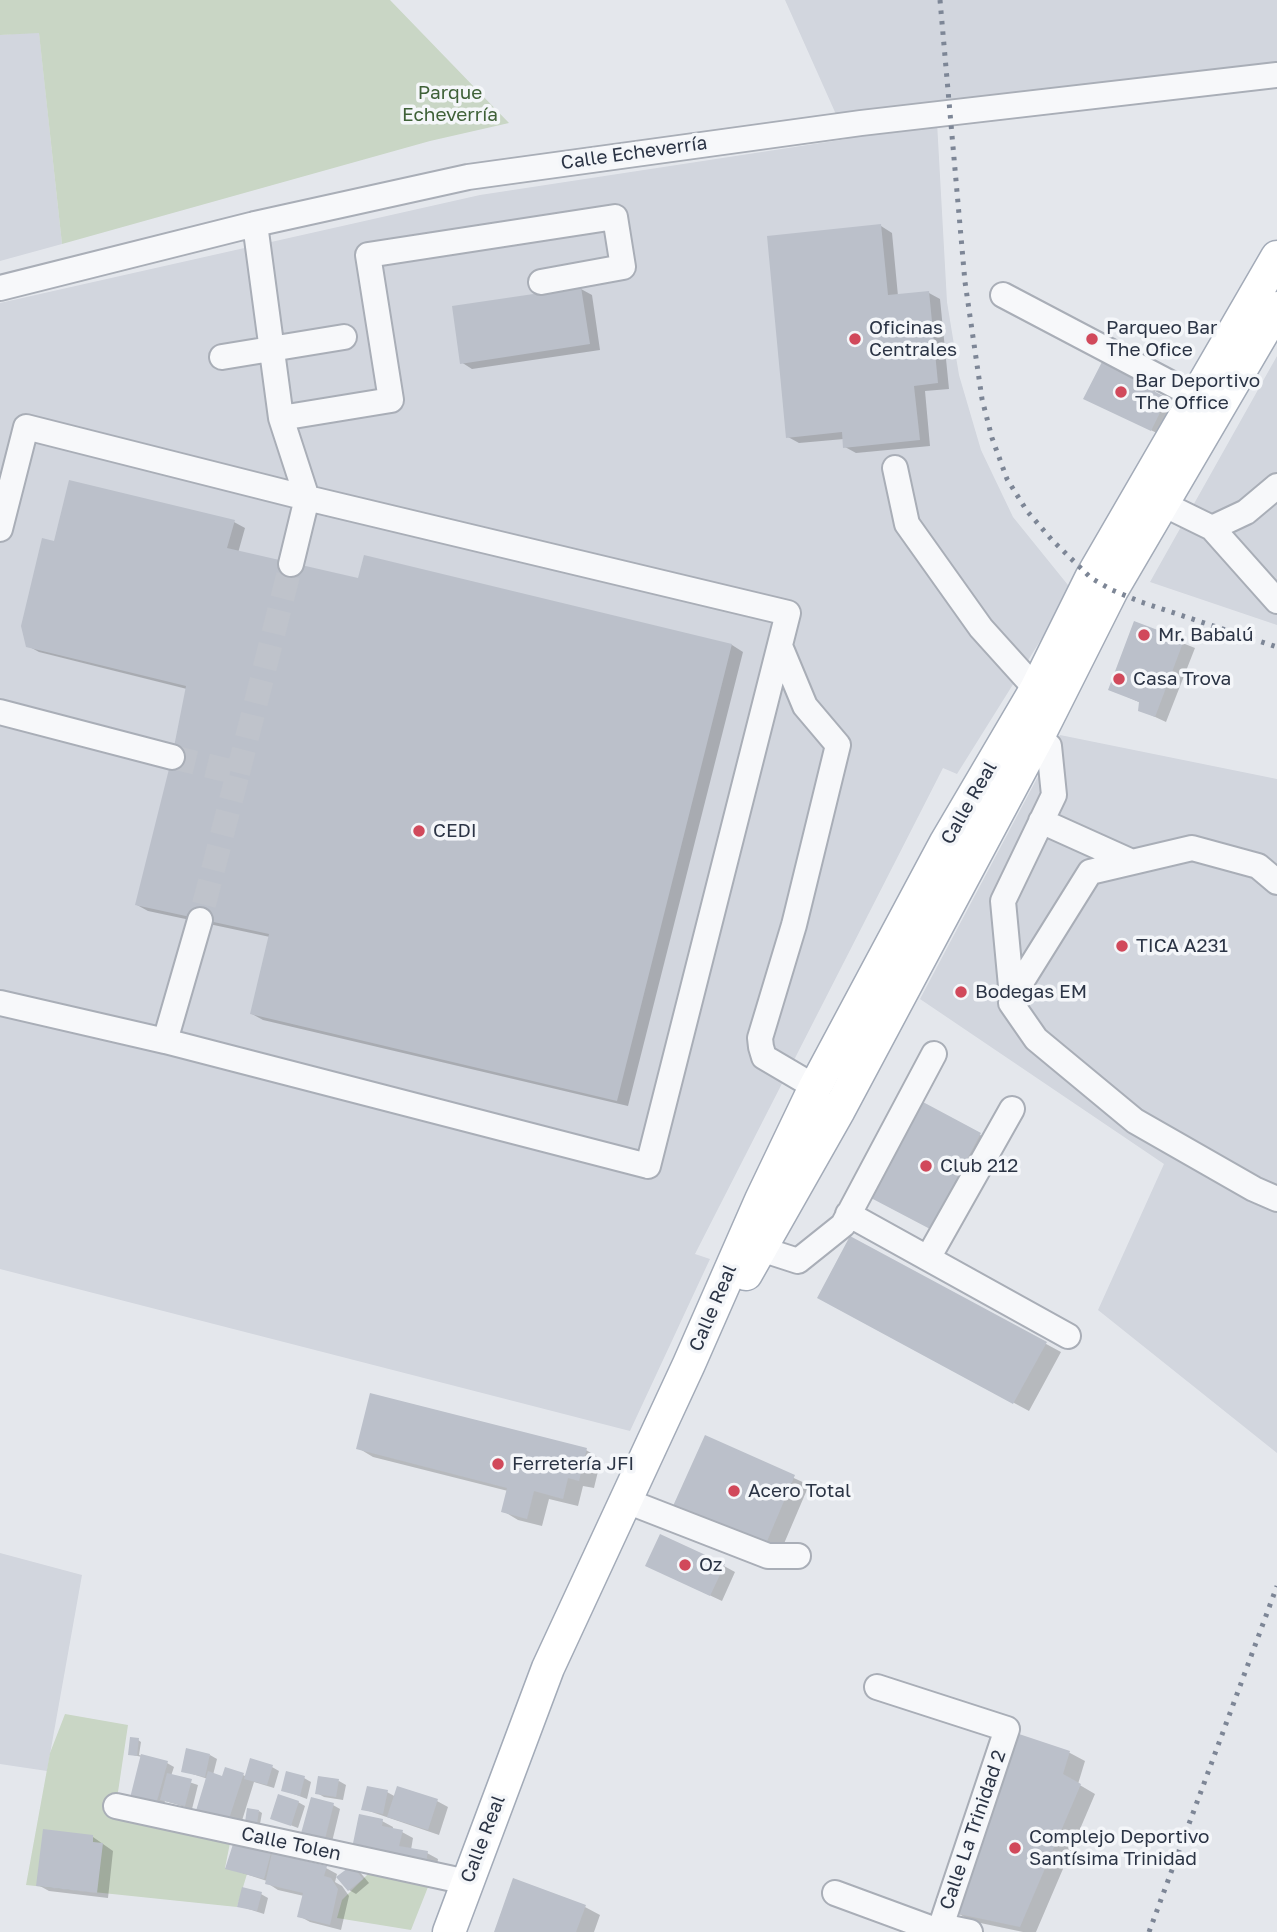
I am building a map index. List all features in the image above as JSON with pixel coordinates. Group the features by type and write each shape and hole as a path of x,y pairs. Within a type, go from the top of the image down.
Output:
{"main road":[{"name":"Calle Real","path":"689,1364 761,1250 805,1171 1038,737 1112,590 1163,504 1277,257"},
{"path":"1208,403 1277,293"},
{"name":"Calle Real","path":"449,1932 548,1668 689,1364 751,1221 815,1087 946,842 1036,689 1091,578 1208,403 1277,308"},
{"path":"805,1171 818,1109 815,1087 852,1063 875,1043"}],"street":[{"name":"Calle Echeverría","path":"0,288 255,223 468,177 861,123 1277,75"},
{"path":"281,418 391,400 368,255 615,217 623,267 541,282"},
{"path":"255,223 281,418 307,498 291,564"},
{"path":"1003,295 1208,403"},
{"path":"222,357 344,337"},
{"path":"0,528 26,427 307,498 788,613 648,1166 165,1041 0,1003"},
{"path":"895,468 907,524 981,628 1036,689"},
{"path":"1212,528 1246,512 1277,486"},
{"path":"1163,504 1212,528 1277,601"},
{"path":"780,646 805,706 838,745 794,925 760,1038 764,1057 815,1087"},
{"path":"0,712 172,757"},
{"path":"1038,737 1049,746 1054,795 1003,901 1011,1003 1036,1039 1135,1121 1254,1189 1277,1199"},
{"path":"1041,821 1132,862"},
{"path":"1012,997 1090,872 1192,848 1258,866 1277,882"},
{"path":"165,1041 200,920"},
{"path":"761,1250 799,1261 843,1225 934,1054"},
{"path":"928,1258 1013,1109"},
{"path":"848,1214 1068,1336"},
{"path":"624,1500 768,1556 798,1556"},
{"name":"Calle La Trinidad 2","path":"877,1687 1007,1729 940,1929"},
{"name":"Calle Tolen","path":"116,1806 467,1882"},
{"path":"835,1893 930,1928 970,1932"}],"shaded area":[{"path":"785,0 1277,0 1277,65 936,104 947,302 959,375 981,450 1013,517 1072,590 957,774 943,768 695,1254 710,1259 630,1431 0,1269 0,303 480,195 847,139"},
{"path":"39,32 62,244 0,261 0,35"},
{"path":"1277,356 1277,625 1150,582"},
{"path":"1060,735 1277,779 1277,1453 1098,1310 1164,1164 920,999"},
{"path":"0,1553 82,1575 47,1771 0,1764"}],"green space":[{"name":"Parque Echeverría","path":"0,0 390,0 509,123 430,141 62,244 39,33 0,35"},
{"path":"65,1714 128,1725 115,1812 231,1838 225,1868 247,1874 237,1907 26,1885 50,1753"},
{"path":"369,1873 428,1887 411,1930 337,1918 342,1900"}],"building":[{"name":"Oficinas Centrales","path":"881,224 888,295 929,291 938,383 914,386 920,440 843,448 842,432 786,438 767,236"},
{"path":"581,287 590,344 460,364 452,306"},
{"name":"Bar Deportivo The Office","path":"1103,360 1146,382 1144,386 1167,398 1151,431 1083,399"},
{"name":"CEDI","path":"69,480 235,520 227,548 358,578 364,555 732,644 617,1101 250,1014 269,934 135,905 172,757 186,686 26,647 21,626 42,538 54,541"},
{"path":"1134,621 1184,640 1155,717 1138,711 1139,702 1108,690"},
{"name":"Club 212","path":"923,1102 981,1133 930,1229 871,1198"},
{"path":"850,1236 1047,1342 1013,1404 817,1298"},
{"name":"Ferretería JFI","path":"370,1393 587,1448 579,1481 568,1478 563,1499 534,1491 527,1519 501,1512 507,1488 356,1449"},
{"name":"Acero Total","path":"705,1435 795,1475 765,1546 673,1506"},
{"name":"Oz","path":"660,1534 725,1564 710,1596 645,1566"},
{"name":"Complejo Deportivo Santísima Trinidad","path":"1016,1733 1070,1751 1063,1774 1081,1784 1020,1927 954,1913"},
{"path":"130,1737 139,1738 137,1756 128,1755"},
{"path":"186,1748 210,1754 205,1777 181,1772"},
{"path":"141,1754 168,1761 155,1808 129,1802"},
{"path":"250,1758 273,1765 267,1785 244,1779"},
{"path":"225,1767 244,1773 228,1822 195,1814 208,1771 222,1776"},
{"path":"286,1771 305,1776 300,1796 281,1791"},
{"path":"167,1773 192,1779 185,1806 160,1800"},
{"path":"318,1776 339,1779 336,1797 315,1794"},
{"path":"367,1786 388,1790 383,1814 361,1810"},
{"path":"397,1786 438,1799 428,1830 387,1817"},
{"path":"278,1794 299,1801 291,1826 270,1819"},
{"path":"311,1797 334,1803 324,1843 300,1837"},
{"path":"247,1808 259,1810 257,1824 245,1822"},
{"path":"359,1814 383,1819 382,1826 403,1830 399,1846 428,1851 425,1868 351,1853"},
{"path":"43,1829 93,1835 93,1842 103,1843 97,1893 36,1886"},
{"path":"234,1841 272,1849 264,1879 225,1869"},
{"path":"272,1853 327,1866 324,1876 331,1878 338,1889 330,1925 297,1917 303,1893 265,1884"},
{"path":"352,1865 363,1879 348,1891 336,1877"},
{"path":"513,1878 586,1905 576,1932 494,1932"},
{"path":"242,1887 262,1892 257,1911 237,1907"}],"tunnel":[{"path":"238,773 291,564"},
{"path":"172,757 238,773 200,920"}],"railway":[{"path":"940,0 965,282 982,399 1007,479 1027,511 1091,578 1141,602 1277,647"},
{"path":"1149,1932 1277,1586"}],"place":[{"name":"Oficinas Centrales","path":"855,339"},
{"name":"Parqueo Bar The Ofice","path":"1092,339"},
{"name":"Bar Deportivo The Office","path":"1121,392"},
{"name":"Mr. Babalú","path":"1144,635"},
{"name":"Casa Trova","path":"1119,679"},
{"name":"CEDI","path":"419,831"},
{"name":"TICA A231","path":"1122,946"},
{"name":"Bodegas EM","path":"961,992"},
{"name":"Club 212","path":"926,1166"},
{"name":"Ferretería JFI","path":"498,1464"},
{"name":"Acero Total","path":"734,1491"},
{"name":"Oz","path":"685,1565"},
{"name":"Complejo Deportivo Santísima Trinidad","path":"1015,1848"}]}
